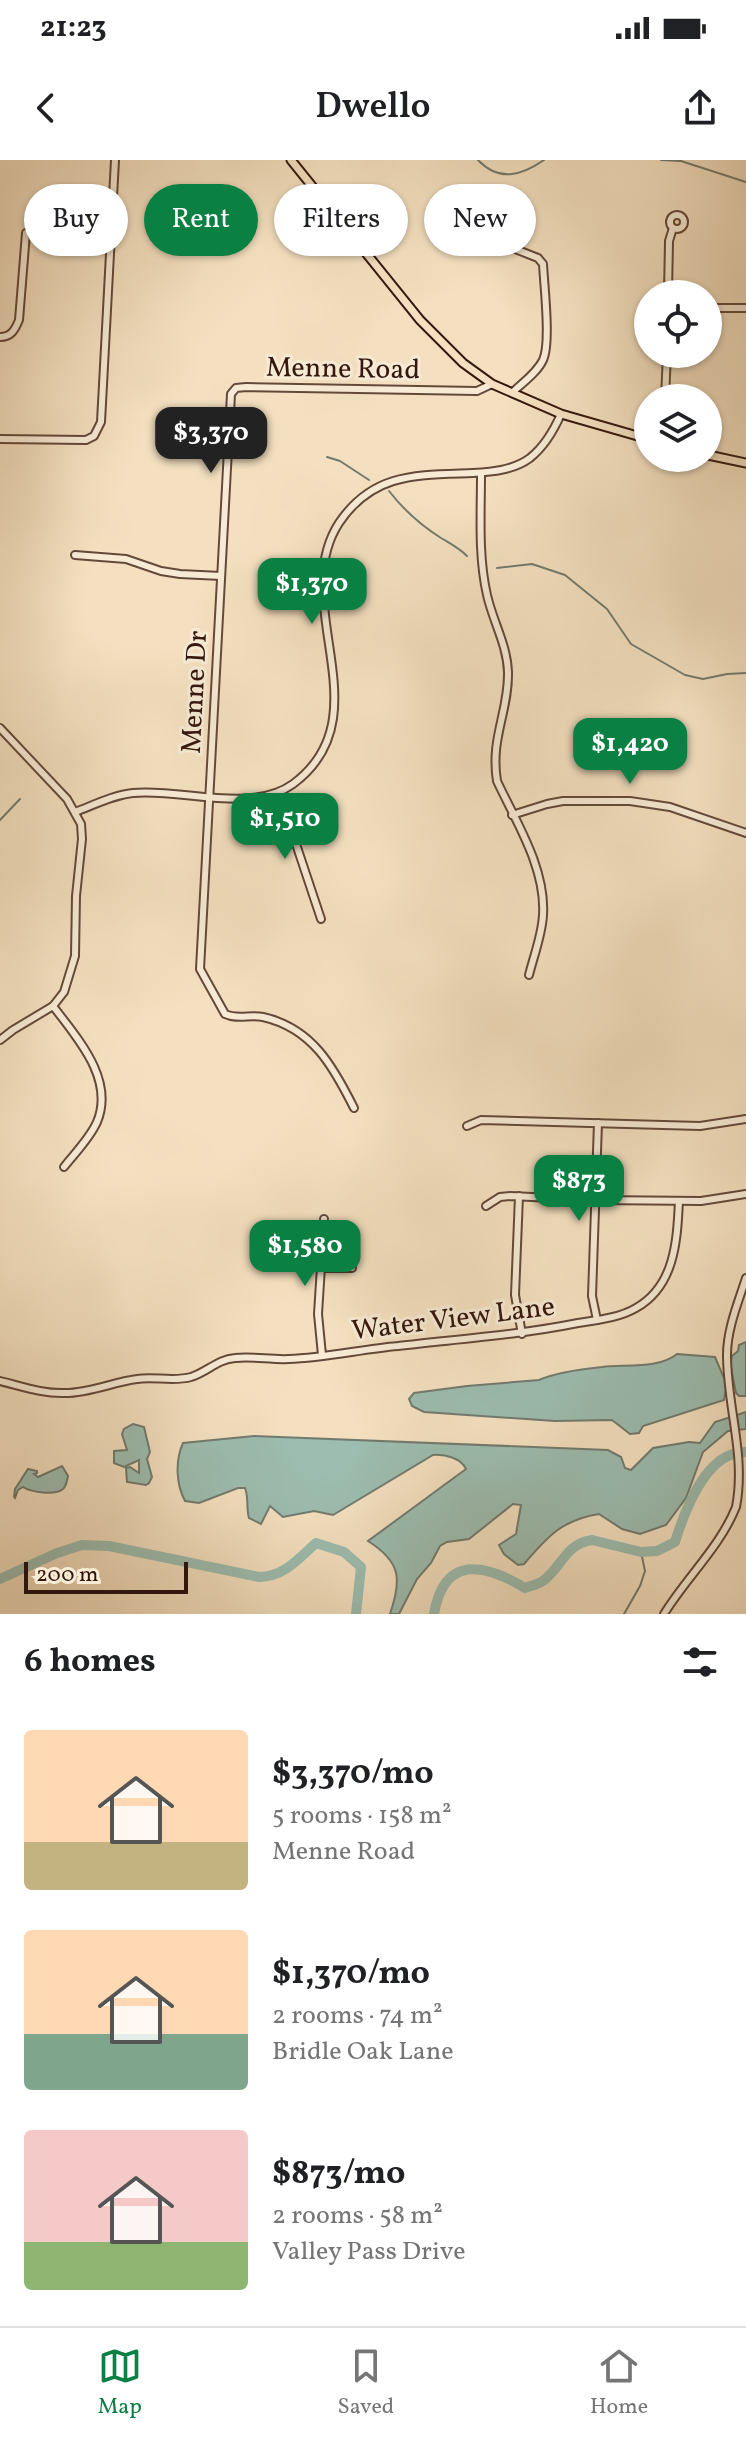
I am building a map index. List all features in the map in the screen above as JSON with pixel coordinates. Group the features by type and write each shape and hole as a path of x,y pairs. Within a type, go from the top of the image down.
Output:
{"main road":[{"path":"291,160 420,320 463,363 492,384 561,414 634,435"},
{"path":"722,458 746,463"}],"street":[{"path":"0,439 86,440 98,431 101,422 115,160"},
{"path":"668,280 669,241 673,228"},
{"path":"0,337 14,331 19,320 24,256"},
{"path":"512,393 545,358 543,264 533,256"},
{"path":"722,308 746,308"},
{"name":"Menne Road","path":"221,576 228,428 231,394 236,388 477,391 492,384"},
{"path":"75,812 131,793 251,797 279,793 314,767 323,754 333,723 323,566 336,527 356,502 380,485 394,480 409,476 481,473 500,470 529,459 548,439 561,414"},
{"path":"481,473 481,536 487,595 507,653 508,676 497,735 495,769 497,781 533,862 543,897 543,916 529,975"},
{"path":"75,555 126,559 180,574 221,576"},
{"name":"Menne Dr","path":"221,576 200,969 225,1014 232,1017 258,1016 301,1031 329,1065 354,1108"},
{"path":"0,728 46,775 75,812 81,824 82,839 76,896 75,956 64,992 53,1006 0,1040"},
{"path":"279,793 321,919"},
{"path":"512,815 563,801 630,801 670,807 746,833"},
{"path":"53,1006 95,1066 101,1091 97,1121 64,1167"},
{"path":"467,1126 481,1120 700,1126 746,1119"},
{"path":"597,1320 592,1296 598,1123"},
{"path":"486,1206 500,1197 519,1196 701,1201 746,1194"},
{"path":"519,1196 515,1295 522,1334"},
{"name":"Water View Lane","path":"0,1381 39,1391 83,1392 134,1379 192,1377 233,1358 290,1359 522,1334 619,1315 637,1308 653,1296 663,1283 676,1249 679,1201"},
{"path":"322,1355 318,1325 324,1219"},
{"path":"321,1268 352,1268"},
{"path":"664,1614 710,1550 736,1507 743,1482 740,1430 727,1358 730,1329 746,1278"}],"shaded area":[{"path":"746,1342 746,1396 739,1396 730,1363 739,1345"},
{"path":"677,1354 715,1357 727,1385 724,1400 643,1426 639,1433 630,1434 612,1420 555,1421 424,1412 412,1406 409,1399 414,1393 539,1380 586,1369 651,1364"},
{"path":"746,1412 746,1429 728,1431 703,1452 686,1498 666,1525 640,1534 622,1529 599,1514 586,1517 565,1525 524,1564 518,1565 504,1554 499,1545 516,1534 521,1505 513,1504 469,1539 440,1546 417,1579 399,1614 390,1614 397,1581 393,1564 368,1541 466,1469 457,1459 433,1455 333,1515 314,1511 283,1517 270,1506 261,1524 249,1518 245,1488 199,1503 185,1501 178,1480 183,1443 254,1436 608,1450 621,1457 625,1468 631,1470 653,1448 700,1443 715,1422"},
{"path":"133,1424 144,1427 150,1452 147,1459 152,1477 146,1485 127,1482 126,1468 139,1473 139,1460 124,1467 114,1463 114,1451 127,1450 122,1434"},
{"path":"62,1466 68,1476 63,1489 43,1492 23,1487 14,1497 15,1489 28,1469 37,1471 34,1474 38,1477"}],"waterway":[{"path":"478,160 502,174 519,173 544,160"},
{"path":"661,160 681,161 746,182"},
{"path":"327,457 340,461 369,480"},
{"path":"389,491 420,523 467,556"},
{"path":"497,568 532,564 565,575 607,609 631,644 685,675 703,679 746,673"},
{"path":"0,820 20,799"},
{"path":"434,1614 439,1595 456,1573 468,1570 495,1573 525,1588 543,1581 570,1551 583,1542 592,1540 641,1552 657,1551 675,1542 691,1499 709,1472 719,1461 732,1454 746,1452"},
{"path":"0,1579 82,1545 109,1546 259,1577 268,1576 284,1570 316,1543 344,1552 361,1567 356,1614"},
{"path":"624,1614 645,1571 641,1552"}]}
